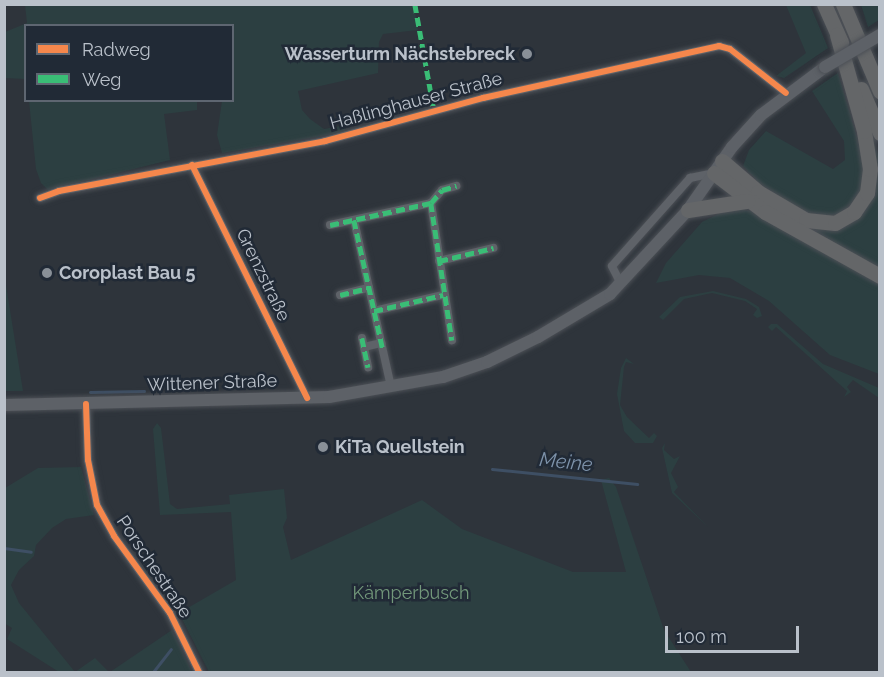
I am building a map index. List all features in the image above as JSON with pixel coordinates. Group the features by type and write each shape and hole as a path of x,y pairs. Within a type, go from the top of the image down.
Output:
{"highway":[{"path":"824,4 879,134"},
{"path":"843,4 879,91"},
{"path":"853,4 873,76"},
{"path":"718,167 806,220 835,223 854,212 867,194 870,169 864,132 837,35"},
{"path":"718,167 747,201 879,276"},
{"path":"688,210 747,201"}],"main road":[{"name":"Wittener Straße","path":"4,405 307,398 391,387 472,368 553,328 621,284 688,210 718,167 786,93 825,66 879,35"}],"street":[{"name":"Haßlinghauser Straße","path":"40,198 59,191 325,141 483,98 719,46 730,49 786,93"},
{"name":"Grenzstraße","path":"192,165 307,398"},
{"path":"621,284 612,266 690,178 718,167"},
{"path":"330,225 431,203 442,190 456,186"},
{"path":"431,203 443,296 452,340"},
{"path":"354,220 391,387"},
{"path":"439,261 493,248"},
{"path":"340,295 369,288"},
{"path":"374,311 443,296"},
{"path":"362,338 368,367"},
{"path":"364,347 382,343"},
{"name":"Porschestraße","path":"86,404 88,460 97,504 114,536 170,613 199,672"}],"green space":[{"path":"25,5 414,5 418,30 383,34 379,42 378,73 298,91 302,110 310,119 324,129 346,125 345,132 222,153 217,135 222,102 234,102 234,24 25,24 27,23"},
{"path":"786,5 810,5 828,48 784,78 776,76 806,53"},
{"path":"861,5 879,5 879,20 868,27"},
{"path":"24,24 24,79 5,78 5,32"},
{"path":"838,73 862,154 864,184 856,201 837,217 809,217 759,183 743,166 749,150 766,131 833,169 845,160 844,141 812,91"},
{"path":"29,102 197,102 197,110 164,114 170,160 48,190 41,183 36,169"},
{"path":"869,133 879,157 879,272 803,225 862,208"},
{"path":"731,208 751,211 879,284 879,374 830,355 769,301 730,278 699,275 656,283 666,263 702,222"},
{"path":"5,279 23,391 5,391"},
{"path":"713,291 746,299 759,307 762,316 757,318 753,315 757,309 745,301 712,293 684,299 663,320 659,317 680,297"},
{"path":"771,324 777,324 823,364 879,388 879,398 853,380 847,387 851,392 844,397 847,391 776,327 772,331 768,327"},
{"path":"626,358 634,364 626,362 624,367 620,405 627,417 649,438 654,433 657,436 653,443 635,443 624,431 617,394 621,368"},
{"name":"Kämperbusch","path":"157,423 161,428 170,504 177,509 230,504 229,495 284,489 287,518 283,527 291,560 422,500 462,529 573,572 626,572 601,480 609,478 616,487 664,630 691,672 209,672 179,613 236,580 231,512 160,515 153,429"},
{"path":"665,443 664,450 674,459 680,456 671,473 678,487 674,492 708,527 672,493 662,448"},
{"path":"81,467 94,515 66,519 52,528 36,545 34,556 19,570 11,585 19,603 75,672 59,672 7,639 12,628 4,623 5,488 38,468"},
{"path":"172,630 192,672 110,672"},
{"path":"95,658 109,672 75,672"}],"waterway":[{"path":"90,392 144,391"},
{"name":"Meine","path":"492,469 637,484"},
{"path":"4,548 31,552"},
{"name":"Meine","path":"153,672 171,649"}],"marked path":[{"path":"415,4 434,110"},
{"path":"330,225 431,203 442,190 456,186"},
{"path":"431,203 452,340"},
{"path":"354,220 383,350"},
{"path":"439,261 493,248"},
{"path":"340,295 369,288"},
{"path":"374,311 443,295"},
{"path":"362,338 368,367"}],"cycle path":[{"path":"40,198 59,191 325,141 483,98 719,46 730,49 786,93"},
{"path":"192,165 307,398"},
{"path":"86,404 88,460 97,505 114,536 170,613 199,672"}],"place":[{"name":"Wasserturm Nächstebreck","path":"527,54"},
{"name":"Coroplast Bau 5","path":"47,273"},
{"name":"KiTa Quellstein","path":"323,447"}]}
